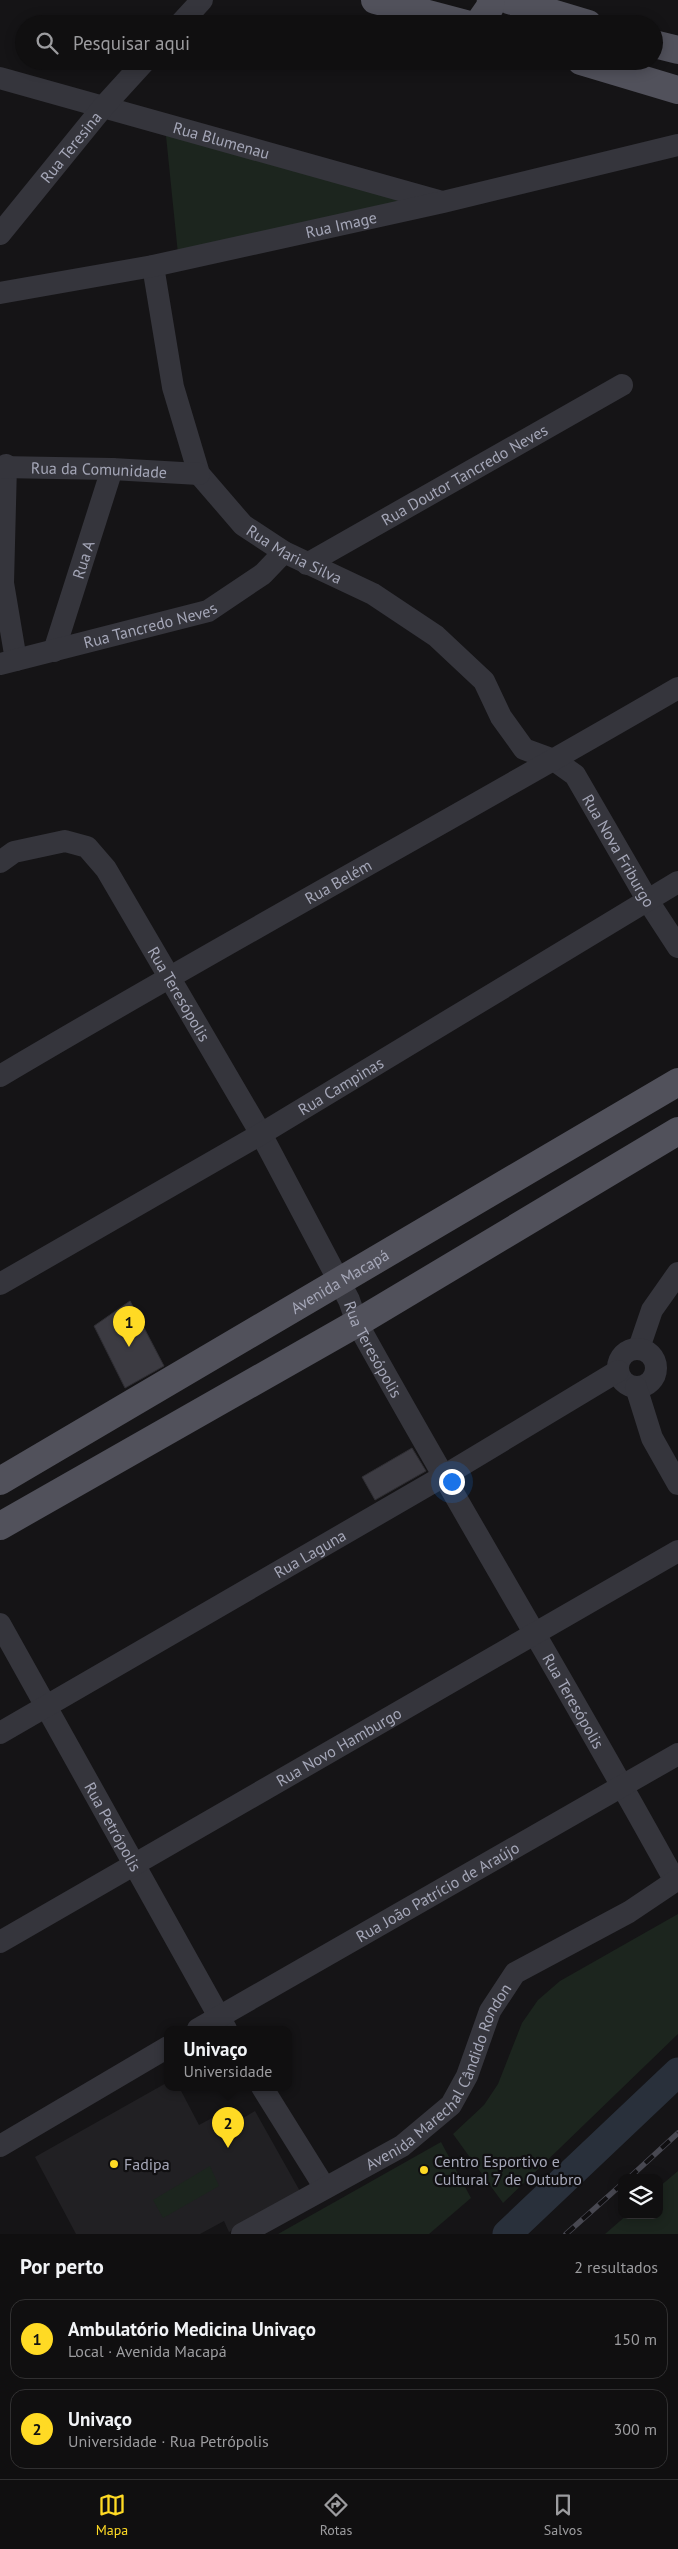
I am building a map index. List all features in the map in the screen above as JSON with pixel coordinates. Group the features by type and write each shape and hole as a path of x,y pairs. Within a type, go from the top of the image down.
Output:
{"main road":[{"path":"375,0 432,15"},
{"path":"484,15 490,7 491,0"},
{"path":"509,0 558,15"},
{"path":"663,46 678,50"},
{"path":"611,70 678,90"},
{"name":"Avenida Macapá","path":"0,1481 678,1082"},
{"path":"0,1526 357,1324 678,1131"}],"street":[{"path":"188,15 202,0"},
{"name":"Rua Teresina","path":"0,234 104,106 137,70"},
{"name":"Rua Blumenau","path":"0,78 442,202"},
{"name":"Rua Image","path":"0,293 153,266 442,202 678,145"},
{"name":"Rua Maria Silva","path":"153,266 173,387 199,474 243,525 284,552 373,594 436,636 484,681 500,717 524,749 554,760"},
{"name":"Rua Doutor Tancredo Neves","path":"307,564 622,385"},
{"path":"3,466 3,582 8,662"},
{"name":"Rua da Comunidade","path":"3,466 199,474"},
{"name":"Rua A","path":"54,651 112,469"},
{"name":"Rua Tancredo Neves","path":"8,662 208,611 262,574 284,552"},
{"name":"Rua Belém","path":"0,1076 170,976 678,688"},
{"name":"Rua Nova Friburgo","path":"554,760 575,775 648,901 678,947"},
{"name":"Rua Teresópolis","path":"0,862 14,852 65,841 87,847 106,869 261,1134 339,1280 357,1324 442,1477 536,1632 677,1880"},
{"name":"Rua Campinas","path":"0,1284 261,1134 678,882"},
{"path":"639,1348 652,1310 678,1273"},
{"path":"639,1348 646,1350 655,1359 656,1372 648,1383 636,1387 624,1382 618,1371 618,1365 623,1354 639,1348"},
{"name":"Rua Laguna","path":"0,1734 442,1477 618,1371"},
{"path":"636,1387 652,1438 678,1484"},
{"name":"Rua Novo Hamburgo","path":"0,1942 678,1551"},
{"name":"Rua Petrópolis","path":"0,1624 48,1706 222,2023"},
{"name":"Rua João Patrício de Araújo","path":"222,2023 678,1754"},
{"name":"Avenida Marechal Cândido Rondon","path":"242,2234 402,2146 450,2105 467,2076 490,2011 515,1973 629,1912 677,1880"},
{"path":"0,2146 164,2049"},
{"path":"265,2091 326,2188"}],"shaded area":[{"path":"165,126 428,201 178,254"},
{"path":"678,1914 678,2034 503,2203 453,2134 484,2105 498,2084 522,2023 538,2000 560,1981"},
{"path":"164,2084 164,2091 181,2091 199,2125 225,2111 233,2124 255,2111 301,2193 229,2232 224,2221 200,2234 76,2234 35,2157"},
{"name":"Centro Esportivo e Cultural 7 de Outubro","path":"441,2142 471,2198 429,2234 278,2234"},
{"path":"210,2166 219,2186 163,2218 153,2200"},
{"path":"678,2171 678,2234 605,2234 622,2219 663,2219 663,2184"}],"building":[{"path":"130,1301 164,1366 125,1388 94,1326"},
{"path":"412,1448 426,1471 375,1500 362,1477"}],"waterway":[{"path":"507,2234 678,2072"}],"railway":[{"path":"633,2174 678,2133"},
{"path":"566,2234 618,2188"}],"place":[{"name":"Ambulatório Medicina Univaço","path":"129,1347"},
{"name":"Univaço","path":"228,2148"},
{"name":"Fadipa","path":"114,2164"},
{"name":"Centro Esportivo e Cultural 7 de Outubro","path":"424,2170"}]}
